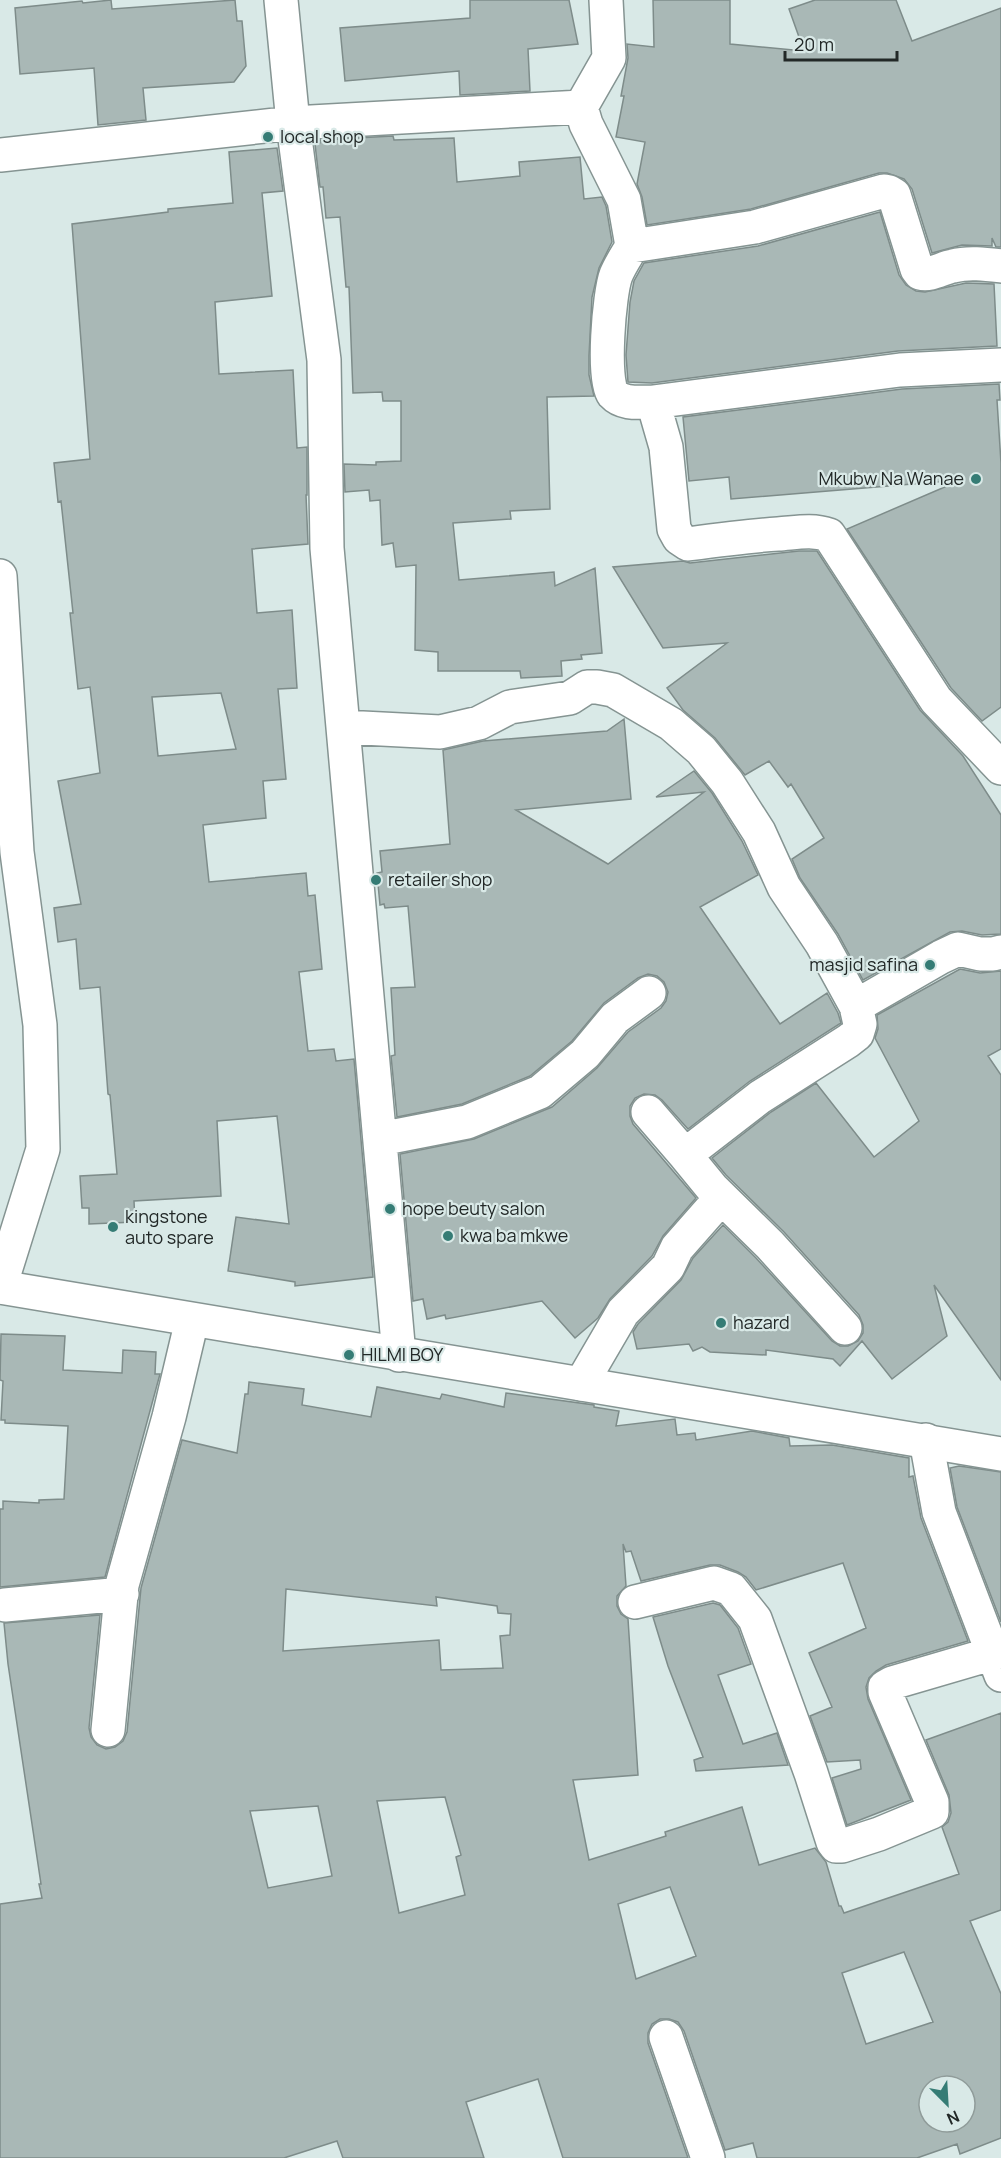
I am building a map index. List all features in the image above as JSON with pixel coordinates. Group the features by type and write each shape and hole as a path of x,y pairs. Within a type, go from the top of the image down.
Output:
{"street":[{"path":"281,0 293,123 324,360 327,548 399,1355"},
{"path":"606,0 609,58 581,107 586,124 624,200 632,246 616,276 609,316 608,382 612,393 622,401 653,402 900,370 1001,365"},
{"path":"0,154 293,123 581,107"},
{"path":"632,246 755,227 884,191 894,195 920,273 926,274 954,265 1001,266"},
{"path":"653,402 666,447 674,529 679,538 688,544 798,532 818,531 829,535 936,700 1001,768"},
{"path":"0,576 17,852 40,1025 43,1149 0,1287 1001,1454"},
{"path":"343,727 440,732 479,723 510,707 570,698 587,687 597,687 613,690 671,724 701,750 727,782 759,832 784,887 822,944 856,1006 860,1024 856,1034 760,1097 685,1155"},
{"path":"856,1006 958,949 980,954 1001,952"},
{"path":"380,1139 467,1122 540,1092 585,1054 615,1018 649,993"},
{"path":"648,1112 721,1198 770,1245 845,1328"},
{"path":"581,1384 623,1312 668,1267 676,1248 721,1198"},
{"path":"108,1730 125,1574 169,1417 192,1320"},
{"path":"635,1602 714,1582 731,1589 755,1619 836,1846 879,1834 932,1812 932,1802 885,1692 885,1687 998,1660 939,1512 926,1440"},
{"path":"5,1605 122,1594"},
{"path":"666,2037 708,2158"}],"building":[{"path":"111,0 112,9 235,0 237,21 242,21 246,66 234,82 143,88 146,120 98,125 94,68 20,74 15,8"},
{"path":"470,0 569,0 578,44 528,49 530,91 460,95 459,71 345,81 340,28 470,18"},
{"path":"653,0 730,0 730,44 804,51 789,9 815,0 896,0 912,41 1001,8 1001,247 996,247 992,238 992,246 962,245 932,253 912,189 904,179 887,173 879,173 751,209 647,225 637,184 645,142 616,137 624,96 621,96 628,58 627,44 654,47"},
{"path":"393,136 394,140 454,138 457,182 520,176 519,162 580,157 584,199 602,197 606,206 612,242 599,268 592,297 589,375 594,396 547,397 550,509 510,511 511,519 453,523 459,580 554,572 555,586 595,568 602,653 581,655 582,659 561,661 562,676 521,678 520,671 438,671 438,652 415,650 416,565 396,567 393,543 382,545 380,500 370,501 369,490 345,492 344,464 376,465 376,462 401,461 401,401 383,401 382,392 353,393 349,287 346,287 340,217 326,218 315,144 320,143 320,140"},
{"path":"277,148 283,191 262,193 272,296 215,302 219,374 293,370 297,448 307,447 308,544 252,549 257,613 292,610 297,688 278,689 286,779 263,781 266,818 203,825 209,882 306,873 308,896 315,895 322,969 299,972 308,1051 334,1049 336,1061 354,1059 373,1277 295,1286 295,1282 228,1271 236,1217 289,1224 277,1116 217,1121 221,1196 134,1201 135,1222 89,1224 89,1208 82,1208 80,1176 117,1174 100,987 80,989 76,939 58,942 54,908 81,904 58,781 100,773 90,687 78,689 70,613 73,613 61,501 58,502 54,463 90,459 72,224 168,212 168,209 233,203 229,152","holes":["221,693 236,749 158,756 152,697"]},
{"path":"880,212 899,275 906,285 916,291 925,292 966,283 994,284 997,346 898,351 652,383 628,382 626,355 630,302 634,281 644,263 758,246"},
{"path":"999,384 1000,400 997,400 1001,463 1001,707 982,721 951,688 847,529 961,480 731,499 729,477 689,481 683,417 902,389"},
{"path":"817,551 920,710 963,756 1001,815 1001,934 950,932 863,980 838,934 800,878 792,859 824,838 791,784 788,787 769,761 745,775 715,738 683,710 667,688 727,643 663,648 613,567 683,561 690,563"},
{"path":"624,719 631,799 516,810 608,864 704,792 656,797 694,771 712,793 742,841 758,875 700,907 780,1024 827,993 841,1023 750,1081 688,1129 655,1095 644,1094 635,1098 630,1106 633,1124 696,1198 663,1236 652,1256 610,1299 598,1318 575,1338 542,1301 446,1319 445,1315 427,1319 423,1299 413,1301 400,1154 474,1139 552,1107 597,1068 628,1032 661,1008 668,992 664,982 657,976 648,974 638,978 604,1003 572,1041 530,1076 462,1104 397,1117 391,1056 395,1055 391,988 415,987 408,906 385,908 384,904 380,905 377,873 382,872 380,851 450,844 443,750 483,741 607,731"},
{"path":"960,969 980,973 1001,971 1001,1049 988,1056 1001,1075 1001,1380 934,1285 947,1336 892,1379 862,1341 840,1366 833,1359 766,1350 766,1355 710,1352 702,1347 693,1351 689,1344 637,1349 633,1332 638,1324 681,1280 693,1258 723,1225 832,1341 840,1346 848,1346 858,1341 863,1333 859,1315 784,1232 726,1175 712,1158 771,1112 816,1083 874,1157 919,1121 875,1038 878,1029 877,1015"},
{"path":"1,1334 65,1336 63,1370 122,1373 123,1350 156,1352 155,1374 160,1374 105,1577 0,1587 0,1509 3,1509 3,1501 39,1503 39,1500 64,1499 68,1426 5,1423 5,1420 1,1420 3,1381 0,1380"},
{"path":"249,1382 304,1389 302,1405 371,1417 377,1387 440,1399 442,1394 504,1407 506,1393 594,1405 594,1407 619,1411 616,1426 675,1419 677,1435 695,1433 696,1440 752,1431 789,1438 790,1446 832,1445 909,1458 909,1477 913,1476 921,1518 968,1641 886,1665 869,1678 866,1687 868,1699 911,1800 847,1825 832,1778 861,1769 860,1760 827,1762 810,1716 832,1707 809,1653 866,1628 843,1563 756,1590 746,1577 720,1565 710,1565 641,1581 631,1551 626,1552 623,1544 626,1586 617,1596 617,1606 621,1614 628,1619 638,1775 573,1780 589,1860 666,1836 665,1832 742,1807 759,1865 815,1848 826,1862 839,1906 844,1913 959,1874 942,1827 948,1822 951,1813 949,1795 926,1740 1001,1713 1001,1910 970,1921 1001,1994 1001,2138 960,2154 957,2144 917,2158 757,2158 753,2143 725,2150 684,2031 678,2022 660,2019 652,2024 648,2033 648,2043 688,2158 563,2158 538,2079 466,2102 484,2158 343,2158 337,2141 284,2158 0,2158 0,1904 42,1898 4,1623 100,1615 89,1728 91,1737 97,1745 106,1749 115,1747 123,1741 127,1732 141,1588 182,1440 237,1453 245,1394 248,1394","holes":["286,1589 437,1606 436,1597 497,1606 498,1613 511,1614 510,1635 500,1636 503,1668 441,1670 439,1640 283,1651","445,1797 461,1855 456,1857 465,1895 399,1913 377,1801","318,1806 332,1876 268,1888 250,1811","670,1887 696,1956 636,1979 618,1904","904,1952 933,2022 866,2044 842,1973"]},
{"path":"959,1466 1001,1472 1001,1622 957,1507 950,1468"},
{"path":"713,1603 720,1605 738,1628 751,1664 718,1675 743,1744 777,1733 788,1765 696,1771 694,1760 703,1757 668,1666 653,1617"}],"place":[{"name":"local shop","path":"268,137"},
{"name":"Mkubw Na Wanae","path":"976,479"},
{"name":"retailer shop","path":"376,880"},
{"name":"masjid safina","path":"930,965"},
{"name":"hope beuty salon","path":"390,1209"},
{"name":"kingstone auto spare","path":"113,1227"},
{"name":"kwa ba mkwe","path":"448,1236"},
{"name":"hazard","path":"721,1323"},
{"name":"HILMI BOY","path":"349,1355"}]}
